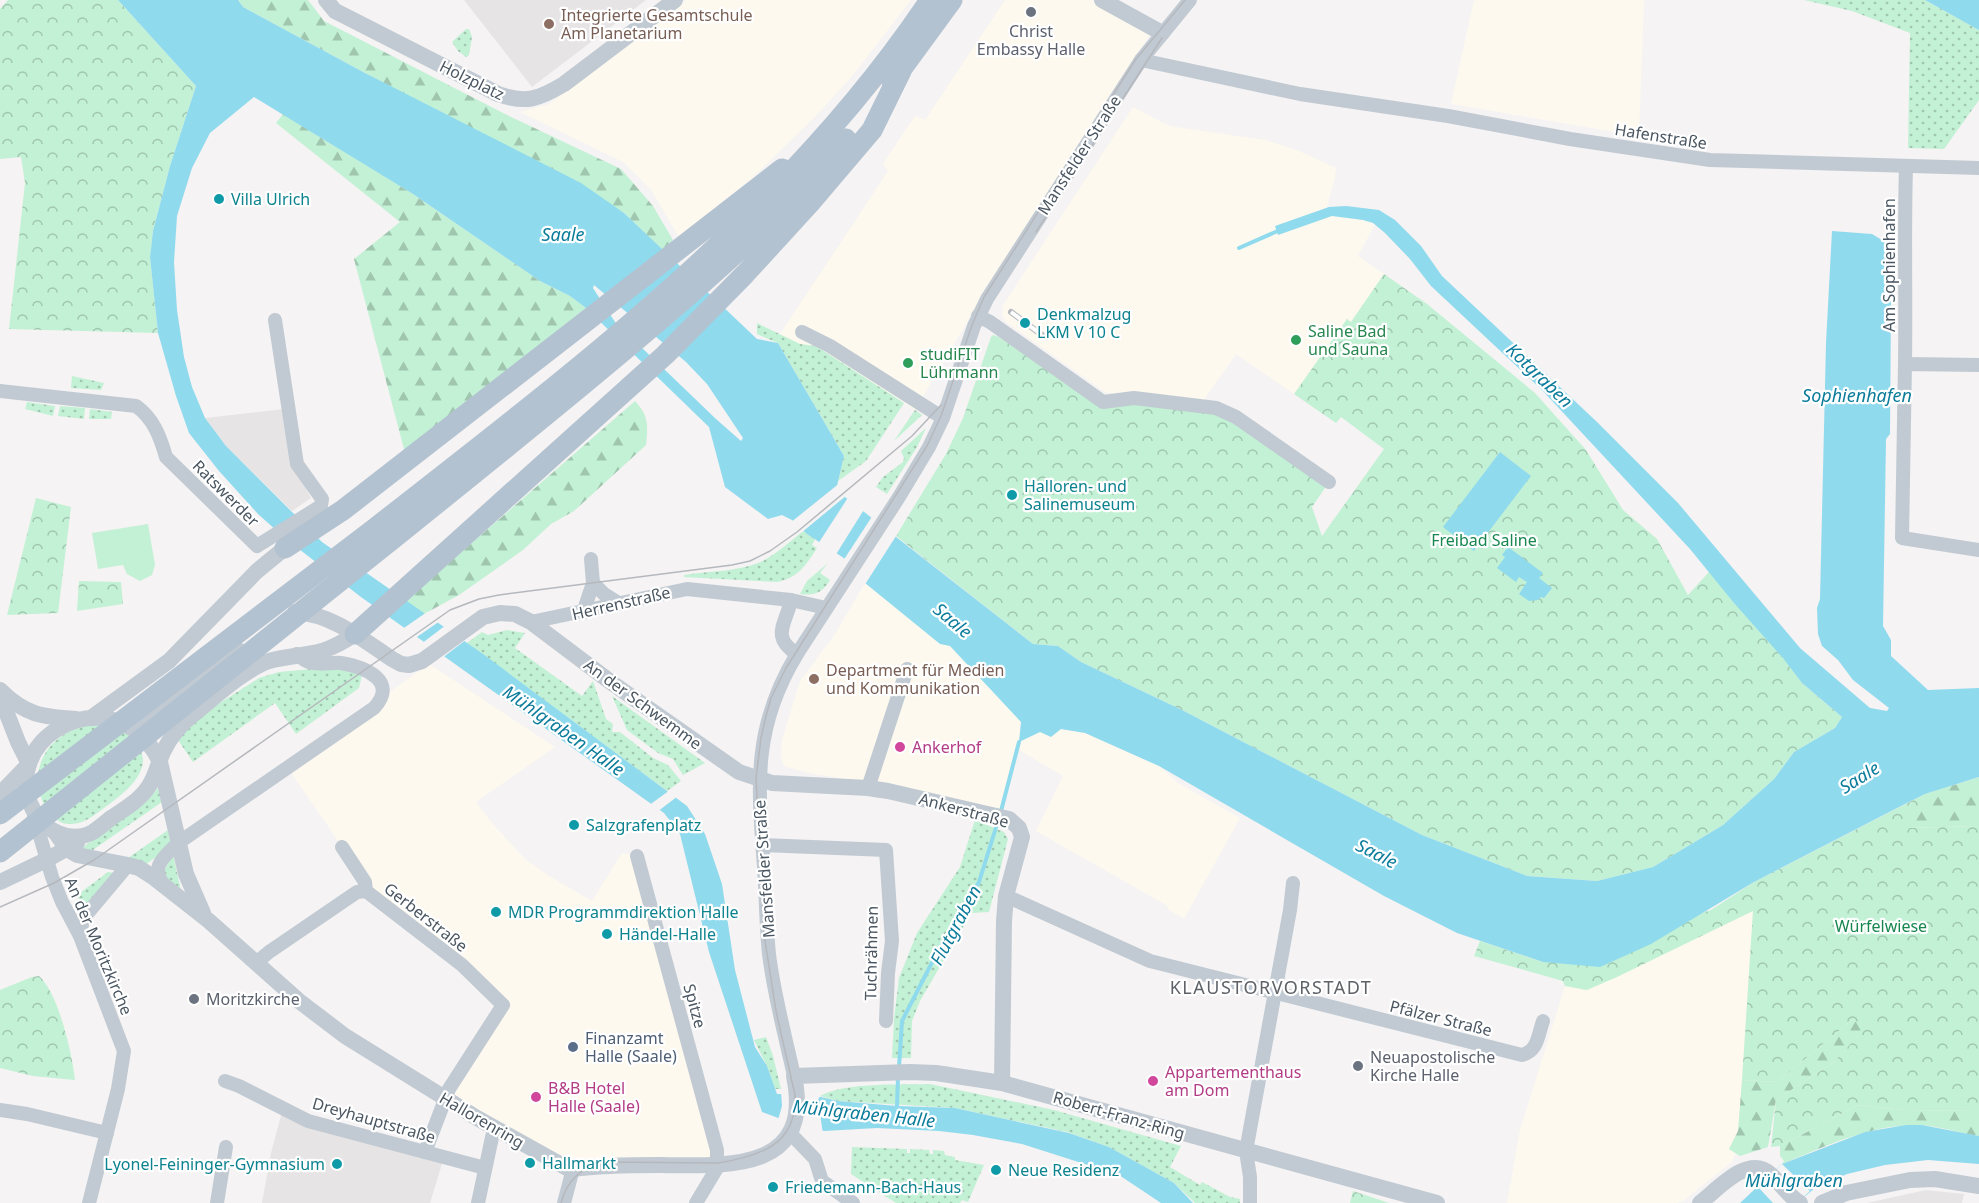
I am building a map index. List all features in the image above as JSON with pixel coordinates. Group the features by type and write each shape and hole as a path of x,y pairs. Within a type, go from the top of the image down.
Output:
{"main road":[{"path":"724,252 757,209 859,98 930,0"},
{"path":"922,43 939,0"},
{"path":"0,852 384,534 578,378 658,300 787,202 835,152 901,71 952,0"},
{"path":"355,634 665,355 745,274 872,130 901,71"},
{"path":"279,542 318,518 552,348 705,230 746,195 821,140"},
{"path":"0,814 384,534"}],"street":[{"name":"Holzplatz","path":"326,0 335,11 498,94 519,100 546,95 564,84 675,0"},
{"path":"1102,0 1162,33"},
{"name":"Mansfelder Straße","path":"795,1082 769,955 762,846 759,779 764,738 774,699 783,676 796,654 922,460 943,418 978,316 995,285 1141,60 1190,0"},
{"name":"Hafenstraße","path":"1141,60 1300,94 1448,116 1710,160 1979,168"},
{"name":"Am Sophienhafen","path":"1906,166 1903,248 1906,292 1902,538 1979,550"},
{"path":"978,316 1102,402 1134,398 1216,408 1236,417 1329,482"},
{"path":"275,320 297,464 322,499 318,518"},
{"path":"802,332 830,346 943,418"},
{"path":"1905,364 1979,365"},
{"name":"Ratswerder","path":"0,391 136,405 148,414 166,457 236,527 257,546 279,542"},
{"path":"0,794 29,764 47,738 56,730 84,719 169,661 257,571 279,542"},
{"path":"583,613 593,583 591,559"},
{"path":"593,583 604,594 620,604"},
{"name":"Herrenstraße","path":"132,727 278,621 295,612 312,613 330,620 401,664 415,664 431,655 475,622 492,614 514,614 531,622 583,613 687,589 791,600 826,608"},
{"path":"791,600 780,635 783,643 796,654"},
{"name":"An der Schwemme","path":"531,622 722,761 739,772 759,779"},
{"path":"0,882 67,849 143,794 156,774 168,743 182,724 228,687 267,662 297,654 322,651 355,634"},
{"path":"165,887 158,876 159,865 162,858 178,843 374,708 381,699 383,690 381,681 375,676 348,665 311,663 297,654"},
{"path":"868,788 907,669"},
{"path":"0,690 17,706 30,713 54,718 112,720 132,727 151,746 160,762"},
{"path":"0,696 29,764 27,793 32,809 40,821 55,832 67,849"},
{"name":"Hallorenring","path":"160,762 178,843 192,891 208,921"},
{"name":"Ankerstraße","path":"759,779 772,783 868,788 1009,819 1019,828 1022,837 1006,896 1004,921 1002,1083"},
{"name":"An der Moritzkirche","path":"32,809 46,860 62,902 80,936 124,1051 122,1070 89,1203"},
{"path":"55,832 72,837 92,832"},
{"name":"Tuchrähmen","path":"762,846 886,850 892,941 886,1021"},
{"name":"Gerberstraße","path":"342,847 365,882 366,891 462,965 503,1005 445,1098"},
{"name":"Hallorenring","path":"67,849 85,858 139,868 208,921 299,1001 345,1036 494,1128 573,1169"},
{"name":"Spitze","path":"637,856 717,1150 718,1166"},
{"path":"80,936 86,915 128,865"},
{"path":"1250,1203 1250,1177 1246,1151 1293,883"},
{"path":"256,963 357,892 366,891"},
{"name":"Pfälzer Straße","path":"1006,896 1150,961 1522,1055 1534,1048 1543,1021"},
{"name":"Robert-Franz-Ring","path":"795,1082 888,1072 910,1072 936,1073 1002,1083 1437,1203"},
{"name":"Dreyhauptstraße","path":"225,1082 239,1086 308,1120 484,1168"},
{"path":"564,1203 573,1169 623,1164 718,1166 764,1155 776,1148 792,1129 798,1108 795,1082"},
{"path":"425,1152 445,1098"},
{"path":"0,1110 107,1132"},
{"path":"478,1203 494,1128"},
{"path":"792,1129 815,1159 822,1181 834,1197 853,1203"},
{"path":"217,1203 226,1147"},
{"path":"696,1203 718,1166"},
{"path":"1700,1203 1746,1168 1759,1167 1770,1174 1800,1203"},
{"path":"1822,1203 1846,1193 1910,1180 1935,1179 1979,1186"}],"shaded area":[{"name":"Integrierte Gesamtschule Am Planetarium","path":"464,0 646,0 532,87"},
{"path":"686,0 911,0 853,75 815,117 749,181 679,237 651,190 623,162 520,112 549,104"},
{"path":"1005,0 1093,0 1152,31 982,297 915,410 816,346 800,344 780,334 888,171 883,164 915,116 925,120"},
{"path":"1474,0 1644,0 1639,136 1451,104"},
{"path":"1133,107 1169,126 1265,140 1299,151 1336,168 1325,214 1378,219 1358,256 1384,274 1351,322 1347,320 1294,394 1236,354 1199,407 1105,392 1006,322 1002,316 1003,305"},
{"path":"284,409 294,465 311,498 292,511 226,446 205,418"},
{"path":"865,583 940,642 950,644 1021,721 1019,742 1040,732 1061,729 1085,733 1159,766 1178,783 1240,818 1184,919 1168,909 1168,906 1036,831 1063,776 1017,749 1001,810 869,782 813,774 784,766 781,759 782,740 800,681 835,634"},
{"path":"429,664 555,747 476,802 525,859 592,901 622,853 637,856 718,1163 573,1169 445,1098 503,1005 366,891 342,847 286,765"},
{"path":"1753,911 1738,1131 1729,1149 1736,1154 1732,1162 1677,1203 1507,1203 1520,1130 1565,986 1587,990"},
{"name":"Lyonel-Feininger-Gymnasium","path":"283,1108 444,1157 430,1203 262,1203 271,1153"},
{"path":"1926,1190 1964,1194 1962,1203 1867,1203"}],"green space":[{"path":"8,0 118,0 196,86 170,166 153,231 150,257 158,333 9,329 25,183 21,157 0,159 0,9"},
{"path":"238,0 308,0 324,21 505,114 621,169 653,206 673,240 662,250 624,213 243,7"},
{"path":"1804,0 1925,0 1979,30 1979,100 1944,149 1908,148 1910,33 1852,11"},
{"path":"466,29 469,29 472,37 469,55 466,57 452,42"},
{"path":"283,114 413,194 540,281 570,296 586,308 405,453 354,259 400,222 276,123"},
{"name":"Freibad Saline","path":"1384,274 1427,304 1535,393 1586,450 1623,510 1657,539 1688,595 1718,562 1802,683 1842,717 1835,728 1794,752 1774,779 1723,825 1653,867 1597,881 1527,876 1422,835 1182,710 1081,662 1058,646 1033,644 896,536 946,454 963,418 993,335 1103,408 1134,398 1216,408 1329,482 1312,507 1322,536 1384,449 1341,417 1336,423 1294,394 1347,319 1351,322"},
{"path":"757,323 800,344 816,346 904,403 866,461 838,481 844,456 778,343 757,334"},
{"path":"72,376 104,383 101,390 71,388"},
{"path":"635,401 643,411 646,421 646,445 574,511 551,524 523,550 459,595 424,614 405,601"},
{"path":"27,402 55,406 53,416 25,409"},
{"path":"60,406 85,408 84,419 58,416"},
{"path":"90,409 112,412 111,419 89,419"},
{"path":"915,410 922,415 894,441"},
{"path":"926,428 917,447 887,494 876,487 883,477 903,462 901,451"},
{"path":"36,498 71,507 58,613 7,615"},
{"path":"148,524 155,565 152,575 140,581 127,574 123,565 98,569 92,533"},
{"path":"803,531 815,539 812,545 817,548 801,570 784,580 777,582 684,577 684,575 731,570 758,563 776,553"},
{"path":"828,563 820,573 830,580 824,588 814,594 800,594 807,581"},
{"path":"79,581 121,582 123,604 77,611"},
{"path":"507,630 525,633 515,648 582,696 593,681 606,719 613,724 612,732 620,732 653,758 668,765 681,781 667,791 467,643 482,632 488,635"},
{"path":"322,668 343,669 362,675 359,688 296,734 275,703 193,762 178,740 196,718 259,678 279,672"},
{"path":"612,696 705,763 683,775 673,759 658,753 627,730"},
{"path":"91,724 127,734 142,753 143,763 140,772 128,789 111,803 85,821 65,824 49,812 39,792 41,761 53,743 62,736"},
{"path":"1979,777 1979,826 1909,828 1925,794"},
{"path":"158,788 162,802 87,854 79,850 144,803"},
{"name":"Würfelwiese","path":"1925,794 1910,828 1979,826 1979,1111 1905,1110 1858,1105 1780,1146 1771,1147 1776,1100 1834,1062 1867,1026 1852,1020 1777,1082 1742,1080 1753,911 1587,990 1565,986 1563,981 1474,956 1480,941 1543,962 1711,910 1754,882"},
{"path":"975,820 1004,832 1008,839 989,912 971,913 920,1001 912,1021 911,1058 892,1058 899,978 917,933 960,867"},
{"path":"168,830 171,846 145,865 128,858"},
{"path":"173,855 181,890 177,891 163,873"},
{"path":"108,872 115,873 83,908 77,895"},
{"path":"39,976 53,996 58,1010 68,1040 75,1080 33,1076 0,1068 0,990"},
{"path":"1852,1020 1868,1026 1834,1062 1776,1100 1768,1147 1740,1156 1729,1149 1738,1131 1742,1080 1777,1082"},
{"path":"766,1037 781,1089 775,1089 754,1040"},
{"path":"930,1084 1054,1110 1181,1146 1170,1167 1200,1185 1202,1182 1230,1197 1240,1199 1240,1203 1195,1203 1174,1183 1109,1147 1067,1132 955,1108 838,1101 820,1096 858,1086"},
{"path":"1858,1105 1905,1110 1979,1111 1979,1136 1920,1125 1884,1128 1832,1143 1782,1164 1784,1161 1780,1156 1780,1146"},
{"path":"852,1147 907,1149 907,1153 910,1153 910,1149 929,1150 930,1154 933,1154 933,1150 944,1151 945,1155 955,1157 955,1160 984,1165 968,1202 962,1200 960,1203 896,1203 851,1174"},
{"path":"1353,1191 1389,1203 1350,1203"}],"water":[{"name":"Saale","path":"118,0 238,0 243,7 365,73 581,183 624,213 757,339 778,343 844,456 836,490 1033,644 1058,646 1081,662 1182,710 1422,835 1527,876 1597,881 1653,867 1723,825 1774,779 1794,752 1835,728 1842,717 1802,683 1690,549 1542,390 1431,286 1410,259 1385,233 1373,223 1332,216 1278,235 1275,226 1329,207 1346,206 1379,210 1395,220 1421,246 1442,276 1597,422 1678,503 1800,648 1870,708 1887,711 1889,708 1853,680 1838,660 1822,646 1818,634 1817,608 1820,599 1826,343 1832,231 1872,234 1887,243 1888,288 1891,301 1890,434 1886,439 1883,626 1891,640 1891,656 1928,690 1979,688 1979,777 1925,794 1903,805 1754,882 1651,944 1600,967 1543,962 1457,933 1384,896 1159,766 1085,733 1061,729 1051,737 1040,732 1019,742 1021,722 950,646 940,644 865,583 862,570 807,534 792,520 782,515 768,519 725,487 709,427 586,308 570,296 540,281 413,194 254,97 210,133 192,168 177,216 174,262 177,310 184,357 192,387 205,418 226,446 322,542 483,654 687,806 705,834 722,884 735,970 755,1047 767,1066 777,1094 808,1094 838,1101 897,1106 955,1108 1069,1133 1109,1147 1174,1183 1193,1203 1161,1203 1119,1175 1022,1144 939,1131 877,1128 824,1131 762,1112 709,952 680,834 664,813 361,597 286,539 258,514 219,471 189,433 158,333 150,257 153,231 170,166 196,86","holes":["594,285 686,362 707,384 743,438 741,441 615,322 593,288"]},
{"path":"1925,0 1979,0 1979,30 1977,29"},
{"path":"1500,452 1531,476 1474,551 1443,527"},
{"path":"1508,547 1543,573 1539,578 1552,588 1544,598 1529,601 1519,594 1527,582 1519,577 1516,582 1497,568 1505,557 1502,555"},
{"name":"Mühlgraben","path":"1906,1125 1922,1125 1979,1136 1979,1164 1928,1160 1885,1165 1847,1174 1815,1188 1797,1203 1740,1203 1782,1164 1865,1132"}],"pier":[{"path":"841,482 839,489 847,495 801,533 790,523"},
{"path":"849,496 865,508 835,556 818,544"},
{"path":"873,515 898,533 864,586 860,572 843,561"},
{"path":"427,612 440,621 414,639 401,630"},
{"path":"446,625 467,639 441,659 421,644"},
{"path":"670,790 678,796 657,812 648,806"},
{"path":"781,1091 821,1094 818,1100 823,1134 778,1120 782,1106"},
{"path":"1782,1164 1810,1191 1797,1203 1773,1203 1758,1187"}],"waterway":[{"name":"Kotgraben","path":"1239,248 1280,230"},
{"name":"Flutgraben","path":"1001,811 1019,742"},
{"name":"Flutgraben","path":"899,1067 902,1021 941,945 979,882 998,821"},
{"name":"Flutgraben","path":"897,1106 898,1077"}],"tram line":[{"path":"561,1203 571,1181 582,1171 596,1164 604,1162 718,1163 761,1152 783,1137 790,1126 795,1095 776,1011 764,934 756,778 761,738 771,698 786,668 927,446 941,416 984,297 1136,59 1185,0"},
{"path":"1036,232 1162,38"},
{"path":"0,907 54,883 94,860 450,610 479,599 499,595 750,561 770,551 797,532 912,436 941,405"}],"railway":[{"path":"1011,312 1042,335"}],"place":[{"name":"Christ Embassy Halle","path":"1031,12"},
{"name":"Integrierte Gesamtschule Am Planetarium","path":"549,24"},
{"name":"Villa Ulrich","path":"219,199"},
{"name":"Denkmalzug LKM V 10 C","path":"1025,323"},
{"name":"Saline Bad und Sauna","path":"1296,340"},
{"name":"studiFIT Lührmann","path":"908,363"},
{"name":"Halloren- und Salinemuseum","path":"1012,495"},
{"name":"Department für Medien und Kommunikation","path":"814,679"},
{"name":"Ankerhof","path":"900,747"},
{"name":"Salzgrafenplatz","path":"574,825"},
{"name":"MDR Programmdirektion Halle","path":"496,912"},
{"name":"Händel-Halle","path":"607,934"},
{"name":"Moritzkirche","path":"194,999"},
{"name":"Finanzamt Halle (Saale)","path":"573,1047"},
{"name":"Neuapostolische Kirche Halle","path":"1358,1066"},
{"name":"Appartementhaus am Dom","path":"1153,1081"},
{"name":"B&B Hotel Halle (Saale)","path":"536,1097"},
{"name":"Hallmarkt","path":"530,1163"},
{"name":"Lyonel-Feininger-Gymnasium","path":"337,1164"},
{"name":"Neue Residenz","path":"996,1170"},
{"name":"Friedemann-Bach-Haus","path":"773,1187"}],"district":[{"name":"KLAUSTORVORSTADT","path":"1271,987"}],"water label":[{"name":"Sophienhafen","path":"1857,395"},
{"name":"Mühlgraben Halle","path":"564,730"},
{"name":"Mühlgraben Halle","path":"864,1113"}]}
